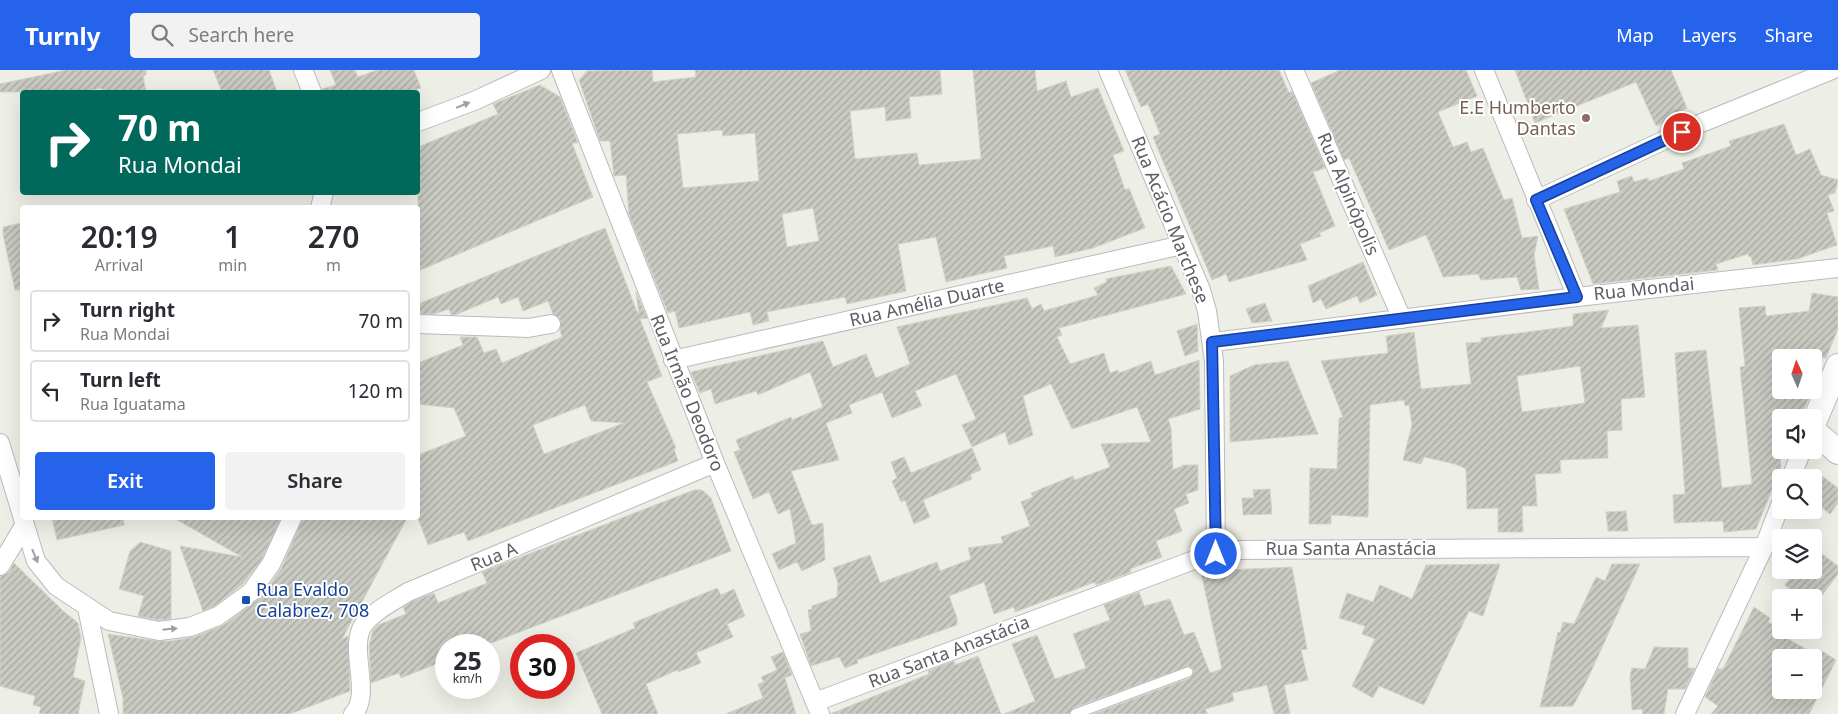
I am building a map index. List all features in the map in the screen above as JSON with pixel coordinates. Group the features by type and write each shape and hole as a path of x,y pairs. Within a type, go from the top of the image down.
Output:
{"street":[{"path":"303,70 311,90"},
{"path":"420,121 541,70"},
{"name":"Rua Irmão Deodoro","path":"561,70 714,463 818,708"},
{"name":"Rua Acácio Marchese","path":"1108,70 1201,290 1212,342 1216,554"},
{"name":"Rua Alpinópolis","path":"1294,70 1402,319"},
{"path":"1484,70 1577,297"},
{"path":"1536,200 1699,124 1832,70"},
{"name":"Rua Amélia Duarte","path":"673,360 1182,246"},
{"name":"Rua Mondai","path":"1212,342 1577,297 1838,268"},
{"path":"420,324 528,328 551,324"},
{"path":"1820,409 1838,366"},
{"path":"1822,438 1838,452"},
{"path":"0,443 20,512"},
{"name":"Rua A","path":"353,714 361,696 359,644 361,631 365,624 392,602 408,592 714,463"},
{"path":"1685,714 1764,546 1775,519"},
{"path":"22,520 36,561 56,586 109,621 159,631 190,627 218,616 251,592 271,564 291,520"},
{"path":"0,566 24,526"},
{"name":"Rua Santa Anastácia","path":"818,708 1202,557 1234,550 1764,546"},
{"path":"87,608 109,714"}],"lane":[{"path":"1074,714 1188,672"}],"building":[{"path":"66,70 146,70 146,75 143,76 146,90 102,90 101,88 92,90 20,90 20,92 0,92 0,84"},
{"path":"213,70 269,70 276,90 221,90"},
{"path":"330,70 355,70 358,77 377,70 414,70 421,88 414,90 322,90 336,85"},
{"path":"652,70 653,82 696,77 695,70 940,70 942,94 909,97 911,118 886,121 885,107 850,111 855,159 917,153 919,165 981,159 973,70 1035,70 1037,91 1066,81 1071,97 1098,88 1124,151 1113,155 1125,190 1129,188 1145,228 1093,248 1055,257 1053,246 1004,256 1007,268 946,282 936,237 898,244 906,291 847,304 845,297 767,312 769,321 753,325 750,312 679,328 675,311 668,313 629,215 626,175 614,176 610,141 600,141 579,80 587,71","holes":["722,130 723,136 755,133 759,181 683,188 677,134","813,208 819,241 787,247 782,214"]},
{"path":"1125,70 1279,70 1289,93 1292,91 1325,168 1313,172 1335,226 1319,233 1321,236 1300,244 1307,260 1229,282 1226,274 1212,280 1153,137 1160,134 1148,104 1141,107"},
{"path":"1340,70 1466,70 1477,96 1438,112 1453,147 1467,142 1471,152 1483,148 1504,200 1512,198 1522,238 1538,236 1534,255 1539,289 1521,290 1517,277 1481,280 1478,274 1443,277 1426,235 1389,250 1349,158 1344,160 1311,83"},
{"path":"1515,70 1671,70 1687,108 1670,116 1671,119 1656,126 1636,82 1535,123"},
{"path":"540,85 560,97 578,143 572,143 593,197 420,270 420,205 418,205 418,195 420,195 420,146 498,114 493,104"},
{"path":"1784,124 1796,155 1810,149 1821,175 1838,180 1835,193 1828,195 1834,211 1827,213 1837,245 1797,259 1753,265 1751,256 1749,257 1748,254 1716,264 1718,270 1593,284 1564,209 1620,192 1617,181 1632,176 1634,182 1648,178 1649,181 1684,169 1682,163 1731,146 1729,141"},
{"path":"20,223 20,290 15,290 3,227"},
{"path":"605,228 637,312 639,314 636,292 647,318 640,319 662,376 647,382 676,448 674,449 678,461 468,541 464,532 428,545 419,520 420,454 466,436 454,408 420,404 420,362 463,345 460,337 477,337 484,353 496,349 502,363 562,337 560,330 561,322 559,317 553,314 548,301 523,311 518,297 501,304 498,297 455,315 451,315 449,309 434,314 420,314 420,303","holes":["585,405 591,421 624,423 544,454 533,425"]},
{"path":"1363,262 1377,295 1360,303 1357,296 1326,309 1321,299 1313,303 1308,286"},
{"path":"1171,266 1186,294 1059,328 1062,335 1057,337 1070,364 1104,353 1110,373 1118,370 1119,373 1151,361 1155,375 1199,360 1200,409 1168,419 1171,428 1173,470 1184,465 1198,465 1198,490 1186,494 1189,503 1174,509 1182,531 1156,541 1162,557 1130,569 1131,572 1096,585 1095,582 1015,612 1014,607 994,614 984,582 949,596 957,618 957,625 857,660 858,663 845,668 839,657 811,666 800,634 811,631 808,610 812,609 812,606 837,597 838,583 833,568 870,555 880,583 937,562 940,571 971,559 968,548 1003,543 1001,537 1030,526 1021,502 1033,497 1031,493 1073,476 1075,480 1110,467 1101,444 1151,442 1137,407 1072,429 1051,384 1023,396 1033,435 1009,445 1005,432 972,447 962,425 976,419 956,374 915,391 922,406 892,418 882,392 849,405 852,413 826,423 839,460 791,471 812,525 823,523 825,560 802,571 797,562 779,570 772,554 796,543 790,509 778,514 769,492 753,499 734,452 740,450 736,440 791,417 792,420 823,407 810,372 758,395 756,391 715,404 711,389 700,393 691,372 823,341 833,367 866,354 876,378 910,364 897,327 1027,298 1032,309 1041,304 1044,311 1098,295 1094,288 1107,282 1106,279"},
{"path":"1812,293 1838,297 1838,329 1826,358 1822,358 1822,349 1772,349 1772,399 1808,399 1804,409 1772,409 1772,459 1780,459 1781,467 1780,469 1772,469 1772,489 1756,529 1724,532 1723,521 1674,523 1673,495 1685,494 1675,353 1706,350 1722,488 1752,484 1740,367 1745,366 1739,308 1765,306 1766,316 1809,311"},
{"path":"1265,303 1272,321 1252,323 1246,309"},
{"path":"1609,310 1601,328 1638,325 1645,397 1621,399 1622,430 1607,431 1608,458 1560,460 1561,473 1535,474 1537,506 1522,506 1523,532 1498,532 1498,508 1467,509 1466,469 1455,464 1424,457 1421,464 1403,460 1412,425 1409,405 1405,406 1404,400 1370,405 1368,517 1331,515 1331,524 1309,524 1310,468 1337,469 1339,418 1343,417 1321,361 1388,353 1386,336 1414,332 1421,389 1471,384 1466,343 1481,342 1481,338 1573,326 1573,314","holes":["1580,366 1585,403 1522,412 1517,376"]},
{"path":"1197,324 1198,351 1185,356 1177,331"},
{"path":"1288,361 1318,434 1230,442 1230,376 1254,365"},
{"path":"972,448 981,470 970,475 972,479 923,500 930,517 914,524 905,500 901,502 892,481 897,478 891,462 904,457 911,473"},
{"path":"1822,476 1838,488 1838,503 1830,514 1822,508"},
{"path":"1270,489 1272,514 1243,515 1242,498 1254,498 1253,490"},
{"path":"694,490 702,490 711,498 731,551 515,634 510,634 510,636 500,640 500,634 435,634 435,664 401,678 399,673 371,683 369,646 373,630 378,625 406,614 403,607 413,601 434,593 438,603 487,583 482,572"},
{"path":"1626,511 1628,531 1608,531 1606,512"},
{"path":"52,520 123,520 124,525 57,540"},
{"path":"177,520 280,520 262,559 243,584 213,607 203,611 180,546 242,557"},
{"path":"302,520 406,520 342,639 348,636 350,691 290,714 123,714 123,698 108,634 157,641 171,641 194,637 224,625 260,598 281,569"},
{"path":"140,542 171,551 171,619 159,620 138,616 144,596 119,589 130,551"},
{"path":"1822,554 1838,566 1838,574 1822,595 1822,589 1790,589 1785,585 1789,579 1822,579"},
{"path":"14,563 78,623 81,638 73,677 85,681 78,714 39,714 41,707 33,705 35,696 0,686 0,577 9,572"},
{"path":"1500,564 1483,616 1469,611 1424,705 1379,686 1373,698 1352,686 1375,639 1362,634 1365,626 1339,618 1347,593 1373,602 1380,585 1412,599 1426,565"},
{"path":"1612,564 1640,564 1588,678 1573,706 1540,707 1558,632 1560,633 1563,622 1574,624 1596,577 1605,581"},
{"path":"1226,567 1226,570 1292,567 1307,649 1301,650 1308,680 1284,685 1290,714 1274,714 1267,685 1232,693 1234,701 1205,709 1208,714 1093,714 1190,678 1194,670 1189,666 1073,708 1069,714 1004,714 1035,701 1012,644 1037,635 1055,679 1086,668 1073,634 1110,620 1104,605 1139,592 1144,606 1170,599 1184,635 1194,632 1210,673 1222,669 1201,572"},
{"path":"717,588 721,595 734,589 745,616 727,624 733,637 696,653 701,663 678,672 677,670 646,684 658,714 602,714 576,653 635,628 633,623"},
{"path":"1754,607 1770,618 1768,622 1772,624 1772,639 1788,639 1806,649 1772,649 1772,699 1816,699 1809,714 1711,714 1718,706 1705,697 1718,669 1723,669"},
{"path":"1654,647 1688,648 1688,668 1695,668 1685,689 1668,689 1664,714 1643,714 1642,709 1632,710 1630,676 1632,668 1645,669"},
{"path":"1822,651 1836,660 1822,688"},
{"path":"783,652 792,675 785,678 796,714 726,714 763,698 758,684 764,682 761,677 777,670 771,657"},
{"path":"978,656 1001,714 830,714 929,674 928,671 954,661 955,665"}],"place":[{"name":"E.E Humberto Dantas","path":"1586,118"},
{"name":"Rua Evaldo Calabrez, 708","path":"246,600"}],"route":[{"path":"1216,554 1214,361 1212,342 1577,297 1536,200 1682,132"}]}
